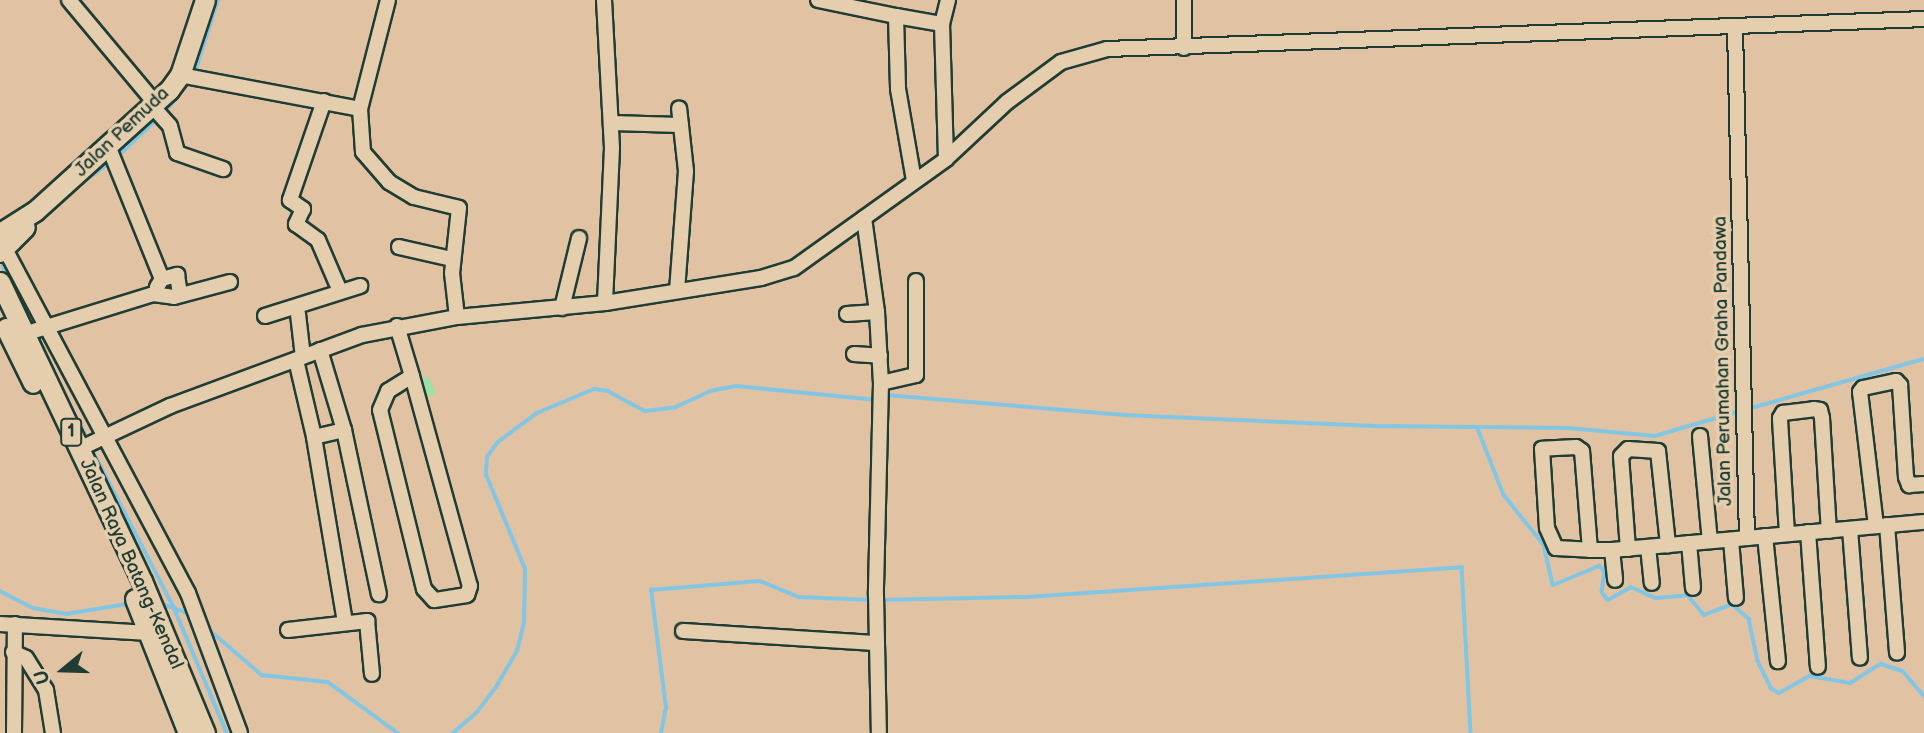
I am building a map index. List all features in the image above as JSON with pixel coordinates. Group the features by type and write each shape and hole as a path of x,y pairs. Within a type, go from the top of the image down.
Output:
{"highway":[{"name":"Jalan Pemuda","path":"1,244 34,211 113,156 183,75 205,0"},
{"name":"Jalan Raya Batang-Kendal","path":"0,282 35,331 90,443 188,733"},
{"name":"Jalan Raya Batang-Kendal","path":"0,314 137,584"},
{"name":"Jalan Raya Batang-Kendal","path":"151,626 205,733"}],"street":[{"path":"69,0 170,126 177,153 223,169"},
{"path":"388,0 360,109 363,152 372,166 414,197 459,208 452,259 457,317"},
{"path":"604,0 611,123 605,303"},
{"path":"818,0 942,24"},
{"path":"946,159 942,24 948,0"},
{"path":"1184,0 1184,48"},
{"path":"896,16 899,99 914,181"},
{"path":"90,443 320,350 397,326 457,317 605,303 793,268 946,159 1007,102 1061,62 1107,49 1924,19"},
{"name":"Jalan Perumahan Graha Pandawa","path":"1735,27 1747,537"},
{"path":"183,75 360,109"},
{"path":"324,101 290,200 303,209 296,224 318,240 340,291"},
{"path":"677,291 686,171 679,108"},
{"path":"611,123 681,125"},
{"path":"113,156 162,279"},
{"path":"864,218 880,356 876,643 879,733"},
{"path":"562,308 573,278 579,238"},
{"path":"1,244 35,331 90,443 195,610 240,733"},
{"path":"399,247 452,259"},
{"path":"153,294 162,279 177,275 180,295"},
{"path":"881,393 916,375 916,281"},
{"path":"35,331 153,294 180,295 230,282"},
{"path":"265,316 360,286"},
{"path":"847,314 877,312"},
{"path":"298,314 299,359 345,622"},
{"path":"397,326 412,376 470,586 467,595 430,598 415,551 380,410 388,391 412,376"},
{"path":"320,350 344,430 379,594"},
{"path":"854,354 880,356"},
{"path":"1897,653 1860,392 1863,388 1896,381 1900,386 1906,477 1909,485 1924,484"},
{"path":"1787,534 1780,418 1783,414 1814,409 1820,410 1822,418 1829,531"},
{"path":"314,437 344,430"},
{"path":"1700,436 1710,541"},
{"path":"1590,550 1582,451 1576,447 1542,449 1550,540 1556,548 1590,550 1628,549 1924,522"},
{"path":"1628,549 1620,456 1628,449 1658,451 1668,545"},
{"path":"1850,528 1860,657"},
{"path":"1808,532 1818,667"},
{"path":"1765,536 1778,661"},
{"path":"1731,540 1736,598"},
{"path":"1689,543 1693,588"},
{"path":"1648,547 1652,583"},
{"path":"1612,550 1615,580"},
{"path":"288,630 345,622 369,624 372,674"},
{"path":"14,733 13,652 8,624 151,626"},
{"path":"683,631 876,643"},
{"path":"13,652 26,658 46,690 53,733"}],"green space":[{"path":"429,377 436,394 419,399 414,379"}],"waterway":[{"path":"194,75 218,0"},
{"path":"164,113 190,81"},
{"path":"118,156 158,118"},
{"path":"70,192 109,163"},
{"path":"2,257 5,276"},
{"path":"1748,409 1924,359"},
{"path":"60,386 89,442"},
{"path":"453,733 478,711 496,687 517,651 524,623 525,569 486,475 487,457 498,442 537,413 594,389 608,391 645,411 676,407 710,391 736,386 876,400"},
{"path":"886,395 1124,415 1375,426 1568,428 1655,436 1740,411"},
{"path":"1478,429 1504,495 1544,545 1553,585 1599,566 1605,571 1602,592 1608,600 1631,587 1656,598 1688,595 1704,615 1732,604 1749,619 1758,661 1771,688 1779,693 1810,676 1850,683 1881,664 1903,671 1924,696"},
{"path":"92,449 173,605 227,733"},
{"path":"880,600 1027,597 1462,567 1471,733"},
{"path":"661,733 666,708 651,590 760,581 799,597 872,600"},
{"path":"0,591 33,608 66,614 128,604"},
{"path":"157,602 192,615"},
{"path":"206,627 262,675 328,682 398,733"}]}
